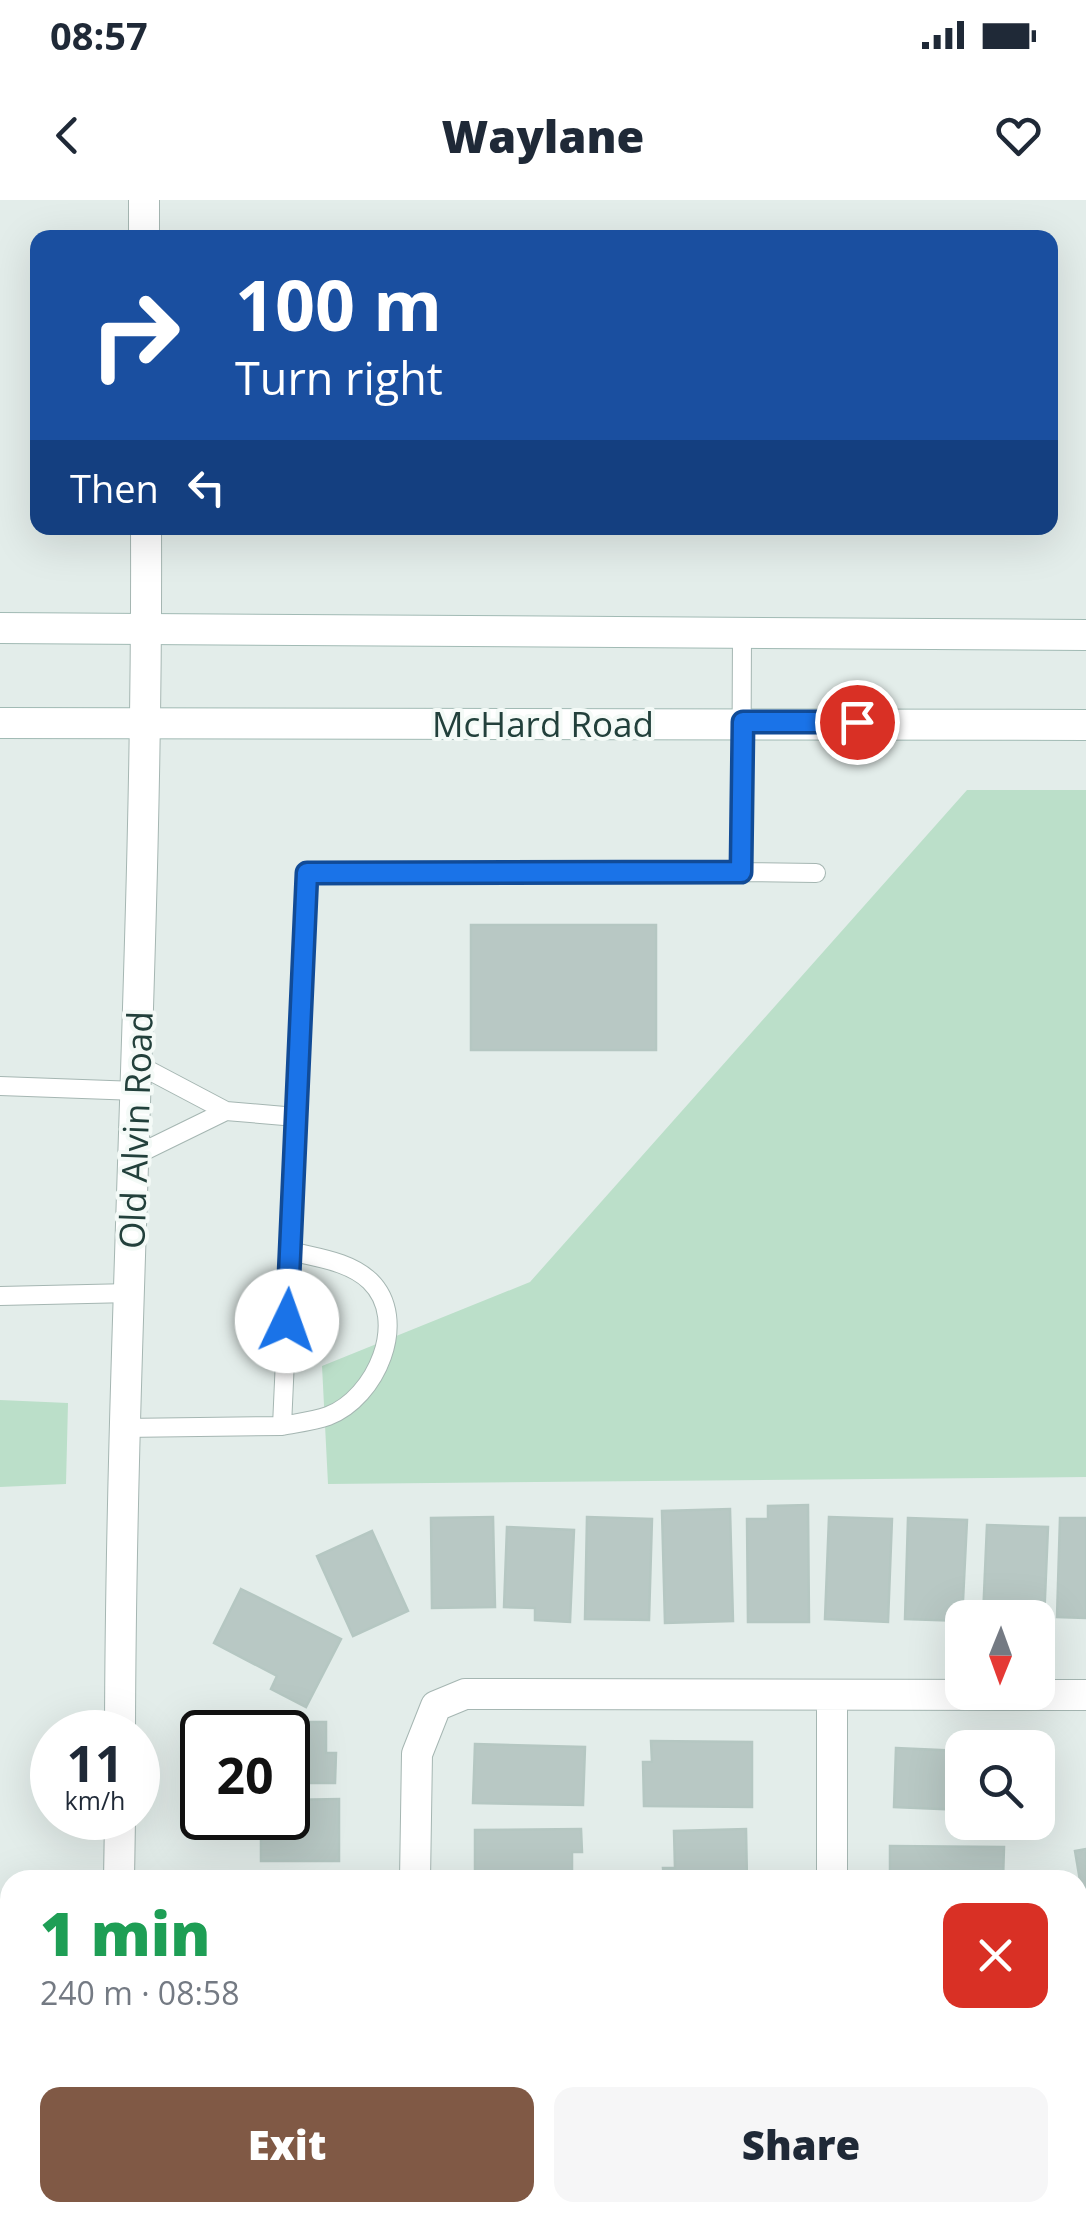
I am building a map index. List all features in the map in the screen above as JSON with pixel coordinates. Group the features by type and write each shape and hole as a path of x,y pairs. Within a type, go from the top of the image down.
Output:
{"street":[{"path":"144,200 144,230"},
{"name":"Old Alvin Road","path":"120,1710 124,1428 146,724 146,535"},
{"path":"0,628 1086,635"},
{"name":"McHard Road","path":"0,723 1086,725"},
{"path":"414,1870 417,1754 436,1706 465,1694 1086,1695"},
{"path":"832,1695 832,1870"},
{"path":"119,1870 120,1840"}],"lane":[{"path":"741,872 742,633"},
{"path":"282,1426 307,873 816,873"},
{"path":"0,1086 137,1078 226,1111 296,1117"},
{"path":"134,1156 226,1111"},
{"path":"124,1428 282,1426 330,1416 348,1403 384,1353 389,1327 382,1296 368,1279 347,1265 290,1251"},
{"path":"0,1296 131,1293"}],"green space":[{"path":"967,790 1086,790 1086,1477 328,1484 322,1366 530,1282"},
{"path":"0,1400 68,1403 66,1484 0,1487"}],"building":[{"path":"471,925 656,925 656,1050 471,1050"},
{"path":"808,1505 809,1622 748,1622 747,1519 768,1519 768,1506"},
{"path":"730,1509 733,1621 665,1623 662,1511"},
{"path":"493,1517 495,1607 432,1608 431,1518"},
{"path":"587,1517 652,1519 649,1620 585,1619"},
{"path":"829,1517 892,1519 888,1622 825,1619"},
{"path":"908,1518 967,1520 963,1600 945,1600 945,1620 905,1619"},
{"path":"1060,1518 1086,1518 1086,1618 1057,1617"},
{"path":"987,1525 1048,1527 1045,1600 984,1600"},
{"path":"507,1527 574,1530 570,1622 535,1620 535,1608 504,1607"},
{"path":"372,1531 408,1611 353,1636 317,1556"},
{"path":"241,1589 341,1639 306,1707 271,1689 277,1676 214,1643"},
{"path":"310,1722 326,1722 326,1753 336,1753 335,1783 310,1783"},
{"path":"651,1741 752,1742 752,1807 644,1806 643,1762 652,1762"},
{"path":"475,1744 585,1747 583,1805 473,1803"},
{"path":"896,1748 945,1750 945,1809 894,1807"},
{"path":"339,1799 339,1861 261,1861 261,1840 310,1840 310,1800"},
{"path":"581,1829 582,1852 572,1852 572,1870 475,1870 475,1830"},
{"path":"746,1829 747,1870 663,1870 675,1868 674,1831"},
{"path":"890,1846 1004,1847 1003,1870 890,1870"},
{"path":"1086,1849 1086,1870 1078,1870 1075,1851"}],"route":[{"path":"287,1321 307,873 741,872 743,722 857,722"}]}
